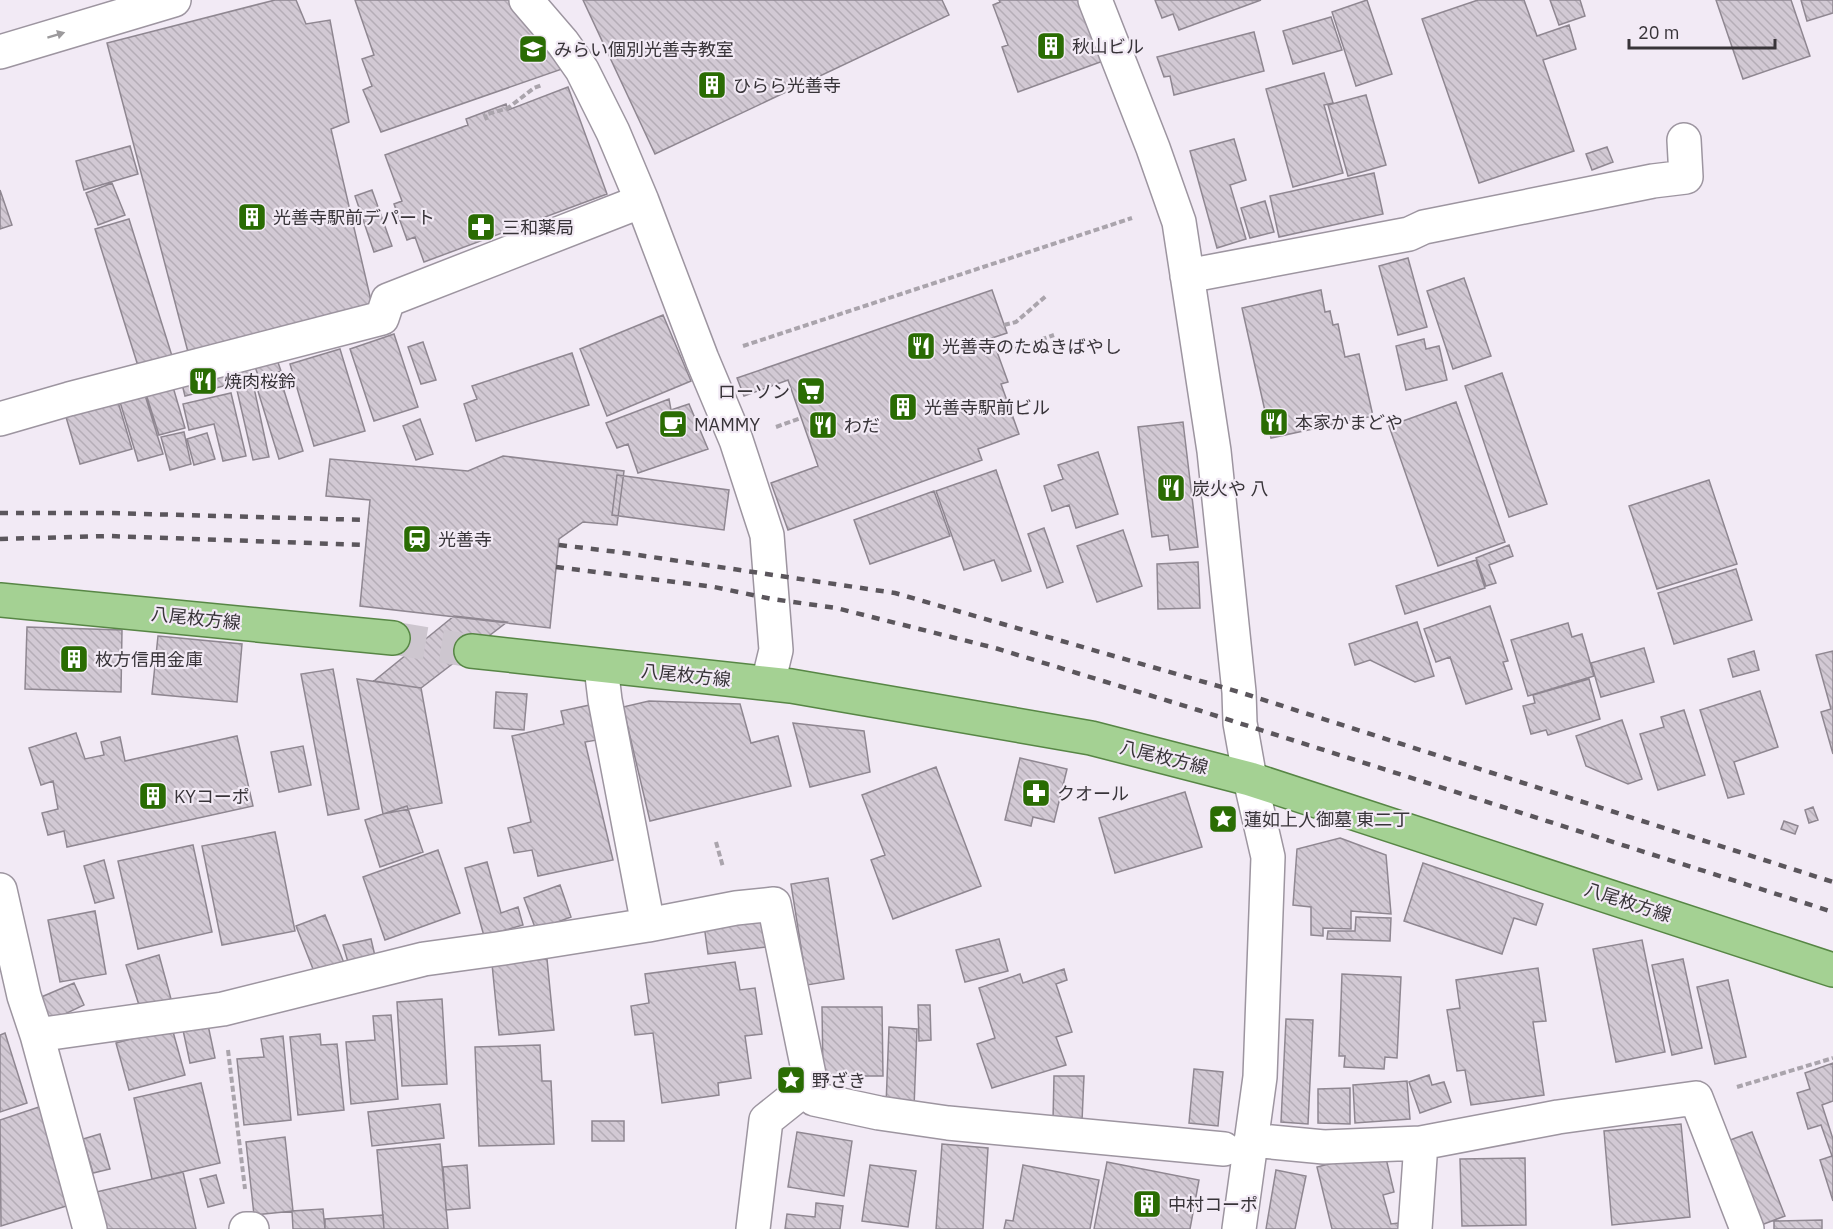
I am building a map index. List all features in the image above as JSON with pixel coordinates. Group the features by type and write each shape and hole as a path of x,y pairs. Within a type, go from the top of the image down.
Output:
{"main road":[{"name":"八尾枚方線","path":"0,600 393,638"},
{"name":"八尾枚方線","path":"471,651 768,684 1091,738 1250,779 1833,970"}],"street":[{"path":"0,52 174,0"},
{"path":"526,0 582,70 613,132 736,440 766,535 776,650 768,684"},
{"path":"1095,0 1153,148 1179,222 1214,451 1239,692 1240,723 1268,857 1260,1077 1238,1144 1239,1229"},
{"path":"1187,276 1408,234 1424,227 1653,181 1686,177 1684,140"},
{"path":"0,419 382,318 388,300 642,201"},
{"path":"601,667 605,700 648,925"},
{"path":"0,890 24,996 37,1035 90,1229"},
{"path":"37,1035 223,1009 424,959 648,925 774,903 814,1099 879,1113 948,1124 1238,1144 1324,1147 1421,1143 1558,1118 1696,1098 1747,1229"},
{"path":"753,1229 766,1120 811,1084"},
{"path":"1415,1229 1421,1143"}],"path":[{"path":"486,120 485,116 508,108 534,88"},
{"path":"702,359 1173,205"},
{"path":"1004,325 1016,322 1046,296"},
{"path":"1007,352 1054,335"},
{"path":"223,1009 249,1229"},
{"path":"1696,1098 1833,1058"}],"building":[{"name":"光善寺駅前デパート","path":"275,0 296,0 306,24 330,20 349,122 331,129 372,305 188,352 107,43"},
{"path":"355,0 513,0 565,68 381,132 363,90 372,86 362,59 374,55"},
{"name":"ひらら光善寺","path":"583,0 942,0 949,15 655,154"},
{"name":"秋山ビル","path":"999,0 1081,0 1103,61 1018,92 1002,47 1008,45 993,5 1000,2"},
{"path":"1155,0 1261,0 1179,30 1173,14 1162,18"},
{"path":"1367,0 1392,74 1356,86 1332,12"},
{"path":"1478,0 1524,0 1537,36 1569,25 1576,49 1543,60 1574,151 1479,183 1422,19"},
{"path":"1550,0 1580,0 1585,16 1559,25"},
{"path":"1716,0 1791,0 1810,56 1743,79"},
{"path":"1801,0 1833,0 1833,13 1807,21"},
{"path":"1331,17 1342,50 1293,64 1283,31"},
{"path":"1254,32 1264,71 1174,95 1170,76 1164,77 1157,57"},
{"path":"1324,73 1333,103 1324,105 1343,173 1293,187 1266,89"},
{"path":"568,87 607,194 424,262 415,237 407,240 394,204 402,201 385,155 468,125 466,119 506,104 508,110"},
{"path":"1366,95 1386,165 1348,176 1328,105"},
{"path":"1234,139 1246,180 1230,185 1246,239 1217,248 1190,151"},
{"path":"130,146 138,174 84,190 76,161"},
{"path":"1607,147 1613,162 1592,170 1586,154"},
{"path":"1374,173 1383,214 1279,237 1270,196"},
{"path":"112,183 125,215 98,225 86,193"},
{"path":"0,190 12,225 0,229"},
{"path":"372,190 392,246 374,252 355,196"},
{"path":"1265,201 1274,232 1250,238 1241,208"},
{"path":"129,219 172,356 138,366 95,229"},
{"path":"1408,258 1427,327 1398,335 1379,266"},
{"path":"1464,278 1491,356 1453,369 1427,291"},
{"name":"光善寺駅前ビル","path":"992,290 1007,333 992,338 1008,382 1001,384 1019,434 978,449 982,460 788,530 771,483 818,466 788,380 744,396 737,378"},
{"path":"1321,290 1325,312 1330,311 1333,325 1338,324 1345,357 1359,354 1373,416 1271,438 1242,308"},
{"path":"663,315 691,381 607,416 580,349"},
{"path":"394,334 418,407 374,421 350,349"},
{"path":"1424,339 1426,349 1439,346 1447,380 1406,390 1396,346"},
{"path":"423,342 436,380 421,384 408,347"},
{"path":"340,349 365,431 314,446 290,364"},
{"path":"274,351 281,371 259,378 252,358"},
{"path":"572,353 589,405 476,441 464,404 477,399 472,386"},
{"path":"248,360 269,457 253,460 231,364"},
{"path":"226,365 231,384 185,396 180,376"},
{"path":"1502,373 1547,504 1509,517 1465,386"},
{"path":"281,381 303,451 279,459 257,388"},
{"path":"173,387 185,428 159,435 146,394"},
{"path":"231,393 246,456 223,461 214,424 189,430 183,404"},
{"path":"145,395 163,454 138,461 120,402"},
{"path":"669,399 671,410 689,404 708,449 638,473 628,444 617,448 606,423"},
{"path":"118,402 132,449 80,464 66,417"},
{"path":"1456,402 1505,542 1438,566 1389,426"},
{"path":"420,419 433,454 416,460 403,426"},
{"path":"1183,422 1198,547 1170,550 1168,535 1152,537 1138,427"},
{"path":"184,432 191,464 170,470 161,437"},
{"path":"207,433 215,459 194,465 187,439"},
{"path":"1098,452 1118,514 1076,528 1069,505 1052,511 1044,486 1063,479 1058,465"},
{"path":"503,456 624,471 617,525 583,522 559,539 550,628 360,606 370,500 326,496 330,459 468,471"},
{"path":"996,470 1031,571 1002,581 994,560 964,570 936,491"},
{"path":"617,475 729,490 724,530 612,515"},
{"path":"1709,480 1737,564 1657,589 1629,506"},
{"path":"934,491 950,536 870,564 854,520"},
{"path":"1044,528 1063,582 1047,588 1028,534"},
{"path":"1123,530 1142,586 1097,602 1077,546"},
{"path":"1509,545 1513,556 1489,565 1496,583 1486,586 1476,558"},
{"path":"1476,560 1485,588 1405,614 1396,586"},
{"path":"1198,562 1200,608 1158,609 1157,564"},
{"path":"1736,569 1752,620 1674,644 1658,593"},
{"path":"1490,606 1508,661 1503,662 1512,689 1466,704 1450,657 1436,662 1424,629"},
{"path":"454,616 507,622 421,688 374,681"},
{"path":"1417,622 1434,676 1415,682 1370,660 1355,665 1349,644"},
{"path":"1568,623 1572,637 1582,634 1594,676 1528,696 1511,640"},
{"name":"枚方信用金庫","path":"27,627 122,630 121,692 25,689"},
{"path":"158,636 242,644 237,702 152,694"},
{"path":"1644,648 1654,682 1601,697 1591,663"},
{"path":"1754,651 1759,670 1733,677 1728,659"},
{"path":"1833,651 1833,754 1821,712 1831,709 1816,655"},
{"path":"333,669 359,809 328,815 301,674"},
{"path":"357,679 421,688 442,803 383,814"},
{"path":"1589,679 1600,719 1548,735 1546,730 1531,734 1523,706 1535,703 1533,695"},
{"path":"1760,691 1778,747 1734,762 1744,794 1728,798 1700,710"},
{"path":"496,692 527,694 524,730 494,728"},
{"path":"649,701 740,704 751,743 778,736 791,786 650,821 623,707"},
{"path":"590,705 597,740 585,742 613,860 538,876 532,850 514,853 508,828 531,822 512,736 564,724 561,711"},
{"path":"1684,710 1705,775 1658,790 1640,734 1664,727 1661,717"},
{"path":"1622,720 1642,779 1628,784 1586,766 1576,736"},
{"path":"793,723 864,731 870,772 810,787"},
{"name":"KYコーポ","path":"76,733 85,759 104,755 101,742 120,737 125,761 237,736 253,806 67,847 64,831 48,835 42,813 58,809 53,781 41,785 29,748"},
{"path":"303,746 311,785 279,792 271,752"},
{"name":"クオール","path":"1020,758 1067,769 1054,822 1033,817 1031,826 1005,820"},
{"path":"936,767 981,886 893,919 871,860 885,855 862,795"},
{"path":"1185,792 1202,847 1115,873 1099,818"},
{"path":"407,806 423,852 380,867 365,820"},
{"path":"1813,807 1818,820 1809,823 1805,810"},
{"path":"1784,821 1798,826 1795,834 1781,829"},
{"path":"275,832 295,931 222,945 202,846"},
{"path":"1340,838 1386,855 1391,914 1351,911 1351,929 1323,928 1323,936 1311,935 1311,907 1293,905 1297,849"},
{"path":"193,845 212,932 138,949 118,861"},
{"path":"438,850 460,913 385,940 363,877"},
{"path":"104,860 114,898 95,903 84,866"},
{"path":"487,862 501,913 518,907 523,925 484,936 465,868"},
{"path":"1423,863 1543,904 1536,925 1514,918 1502,954 1404,921"},
{"path":"828,878 844,979 807,985 791,884"},
{"path":"560,885 571,917 536,930 524,898"},
{"path":"769,910 774,946 708,954 703,918"},
{"path":"95,911 106,974 60,982 48,920"},
{"path":"325,915 344,963 315,974 296,926"},
{"path":"1356,917 1391,918 1390,941 1327,939 1328,931 1355,931"},
{"path":"371,939 375,956 348,962 343,945"},
{"path":"999,939 1008,971 965,982 956,950"},
{"path":"1642,940 1665,1052 1616,1062 1593,949"},
{"path":"159,955 171,999 140,1008 126,965"},
{"path":"547,959 554,1030 499,1035 492,964"},
{"path":"1683,959 1702,1048 1672,1055 1652,965"},
{"path":"735,962 740,990 755,988 762,1034 745,1036 751,1078 718,1083 719,1095 662,1103 653,1033 635,1035 631,1006 649,1003 645,974"},
{"path":"1538,968 1546,1021 1533,1022 1544,1095 1471,1105 1465,1070 1457,1071 1447,1010 1460,1008 1456,980"},
{"path":"1064,969 1067,980 1056,984 1072,1032 1056,1037 1066,1065 992,1088 977,1044 995,1038 979,988 1020,974 1023,983"},
{"path":"1342,974 1401,977 1397,1058 1385,1057 1384,1069 1344,1067 1345,1056 1339,1056"},
{"path":"1728,980 1746,1057 1715,1064 1697,987"},
{"path":"74,983 84,1005 50,1021 39,998"},
{"path":"442,999 447,1084 402,1086 397,1002"},
{"path":"918,1005 930,1005 931,1040 919,1041"},
{"path":"822,1007 882,1007 883,1076 823,1076"},
{"path":"391,1015 398,1099 351,1104 346,1042 375,1040 373,1016"},
{"path":"1286,1019 1313,1020 1308,1124 1281,1122"},
{"path":"208,1025 215,1058 190,1063 183,1030"},
{"path":"889,1027 917,1029 914,1108 886,1106"},
{"path":"172,1028 185,1075 129,1090 116,1043"},
{"path":"5,1033 27,1103 0,1112 0,1035"},
{"path":"320,1034 321,1045 337,1044 344,1110 298,1115 290,1037"},
{"path":"283,1036 291,1120 244,1125 237,1059 264,1057 261,1039"},
{"path":"540,1045 542,1081 551,1081 554,1144 479,1146 475,1047"},
{"path":"1833,1063 1833,1101 1822,1105 1833,1139 1833,1201 1820,1160 1832,1156 1821,1125 1808,1129 1797,1093 1810,1089 1805,1073"},
{"path":"1194,1069 1223,1072 1218,1126 1189,1123"},
{"path":"1429,1075 1432,1085 1444,1082 1451,1102 1420,1113 1409,1082"},
{"path":"1054,1076 1084,1076 1082,1121 1053,1120"},
{"path":"1407,1081 1410,1119 1355,1123 1353,1085"},
{"path":"201,1083 220,1163 152,1179 134,1098"},
{"path":"1350,1088 1350,1124 1318,1123 1318,1089"},
{"path":"440,1104 444,1138 372,1146 368,1112"},
{"path":"42,1106 73,1204 1,1226 0,1120"},
{"path":"592,1121 624,1121 624,1141 592,1141"},
{"path":"1681,1124 1690,1217 1612,1225 1604,1131"},
{"path":"797,1132 852,1141 844,1196 788,1187"},
{"path":"1752,1132 1785,1216 1756,1227 1722,1143"},
{"path":"100,1134 110,1169 93,1173 83,1139"},
{"path":"285,1137 293,1211 254,1215 246,1142"},
{"path":"440,1144 448,1229 384,1229 377,1150"},
{"path":"942,1144 988,1148 983,1229 936,1229"},
{"path":"1384,1150 1394,1192 1383,1195 1391,1224 1398,1223 1400,1229 1332,1229 1317,1167"},
{"path":"1525,1158 1526,1225 1462,1226 1460,1159"},
{"name":"中村コーポ","path":"1107,1162 1199,1180 1190,1229 1094,1229"},
{"path":"467,1165 470,1208 446,1210 443,1167"},
{"path":"870,1165 916,1171 908,1227 862,1221"},
{"path":"1023,1165 1099,1180 1090,1229 1004,1229 1006,1220 1013,1221"},
{"path":"1276,1170 1306,1176 1295,1229 1266,1229"},
{"path":"183,1172 196,1229 104,1229 96,1192"},
{"path":"216,1175 224,1203 208,1207 200,1179"},
{"path":"816,1203 843,1206 840,1229 785,1229 787,1214 815,1217"},
{"path":"323,1209 325,1229 293,1229 292,1211"},
{"path":"383,1215 384,1229 325,1229 325,1219"},
{"path":"1822,1220 1822,1229 1774,1229 1774,1221"}],"tunnel":[{"path":"393,638 471,651"}],"railway":[{"path":"0,513 108,513 368,520"},
{"path":"0,539 109,536 366,545"},
{"path":"559,545 895,593 1239,692 1833,882"},
{"path":"556,567 714,587 772,599 836,608 995,648 1198,710 1833,912"}],"place":[{"name":"秋山ビル","path":"1051,46"},
{"name":"みらい個別光善寺教室","path":"533,49"},
{"name":"ひらら光善寺","path":"712,85"},
{"name":"光善寺駅前デパート","path":"252,217"},
{"name":"三和薬局","path":"481,227"},
{"name":"光善寺のたぬきばやし","path":"921,346"},
{"name":"焼肉桜鈴","path":"203,381"},
{"name":"ローソン","path":"811,391"},
{"name":"光善寺駅前ビル","path":"903,407"},
{"name":"本家かまどや","path":"1274,422"},
{"name":"MAMMY","path":"673,424"},
{"name":"わだ","path":"823,425"},
{"name":"炭火や 八","path":"1171,488"},
{"name":"光善寺","path":"417,539"},
{"name":"枚方信用金庫","path":"74,659"},
{"name":"クオール","path":"1036,793"},
{"name":"KYコーポ","path":"153,796"},
{"name":"蓮如上人御墓 東二丁","path":"1223,819"},
{"name":"野ざき","path":"791,1080"},
{"name":"中村コーポ","path":"1147,1204"}]}
